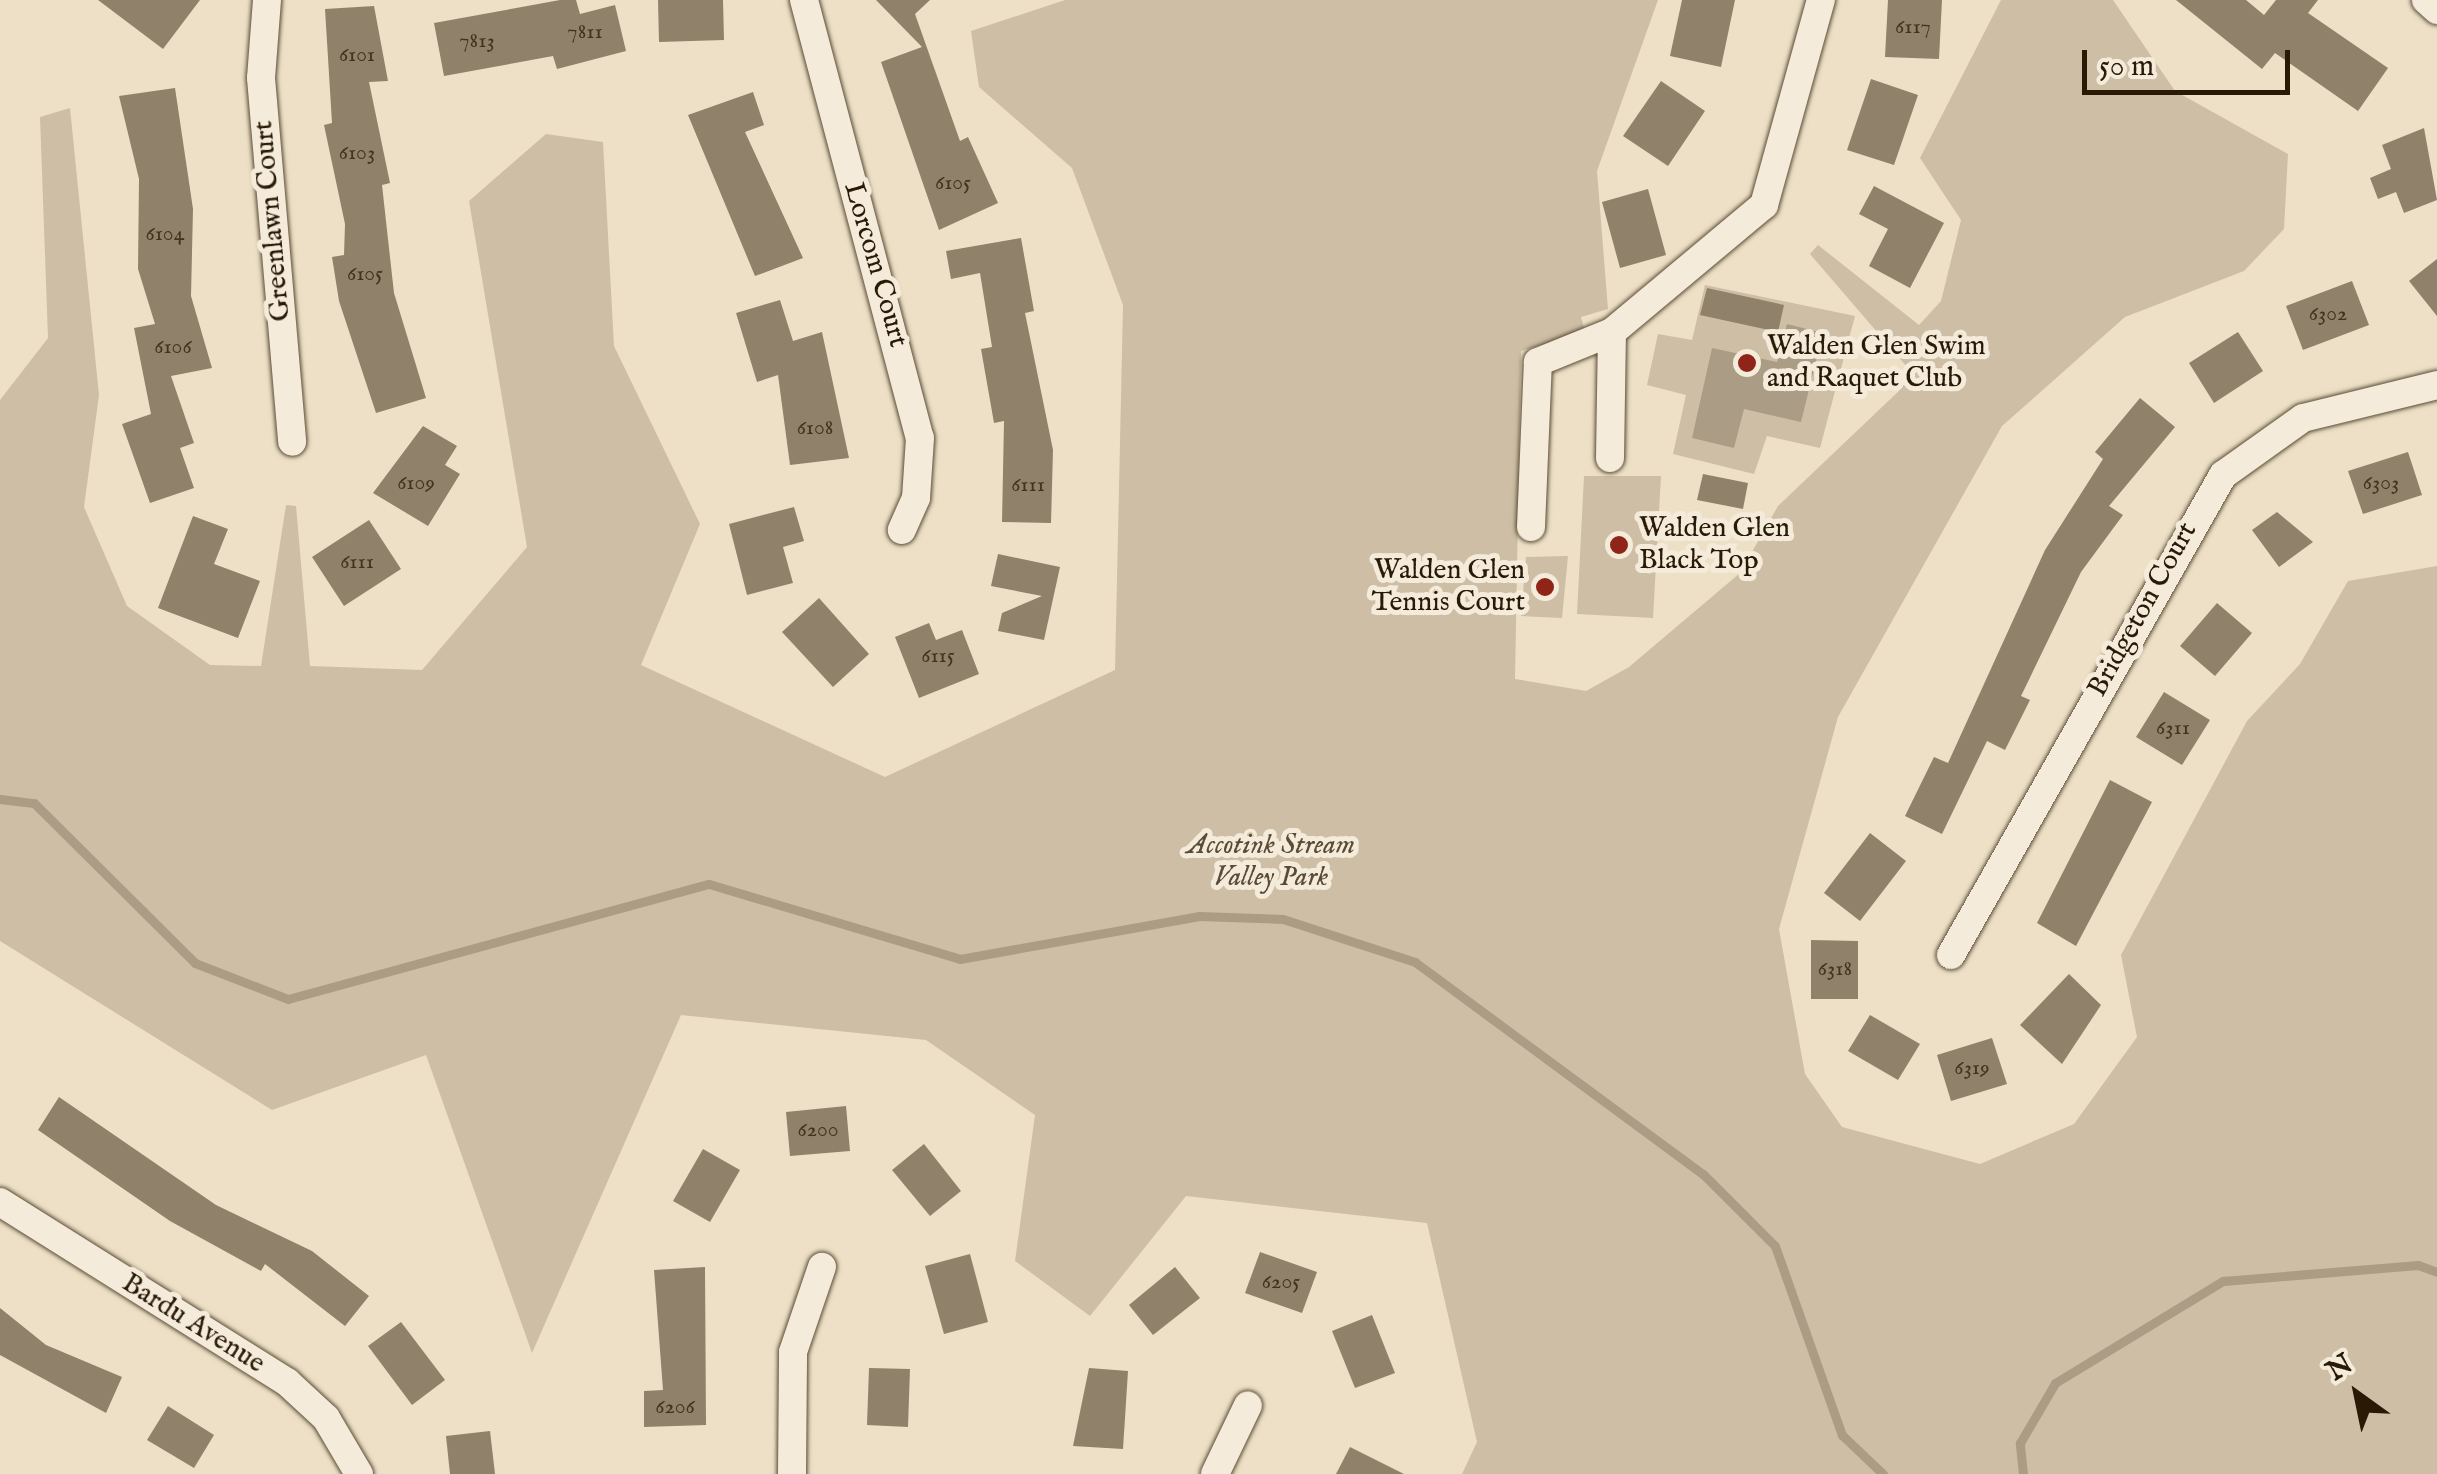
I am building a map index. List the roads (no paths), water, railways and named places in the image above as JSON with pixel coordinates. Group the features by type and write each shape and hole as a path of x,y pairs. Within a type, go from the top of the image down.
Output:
{"street":[{"name":"Greenlawn Court","path":"267,0 263,112 292,442"},
{"name":"Lorcom Court","path":"804,0 920,438 916,498 902,530"},
{"path":"1531,528 1538,362 1612,332 1764,204 1821,0"},
{"path":"2426,0 2437,10"},
{"path":"1610,458 1612,332"},
{"name":"Bridgeton Court","path":"1951,956 2224,475 2303,418 2437,385"},
{"name":"Bardu Avenue","path":"0,1202 286,1382 326,1418 359,1474"},
{"path":"792,1474 793,1352 822,1266"},
{"path":"1215,1474 1248,1405"}],"waterway":[{"path":"0,799 34,803 195,963 288,999 709,884 960,959 1199,916 1283,919 1415,962 1703,1174 1775,1246 1842,1435 1883,1474"},
{"path":"2023,1474 2020,1443 2055,1383 2223,1281 2418,1265 2437,1272"}],"place":[{"name":"Walden Glen Swim and Raquet Club","path":"1747,363"},
{"name":"Walden Glen Black Top","path":"1619,545"},
{"name":"Walden Glen Tennis Court","path":"1545,587"}],"park label":[{"name":"Accotink Stream Valley Park","path":"1271,862"}]}
